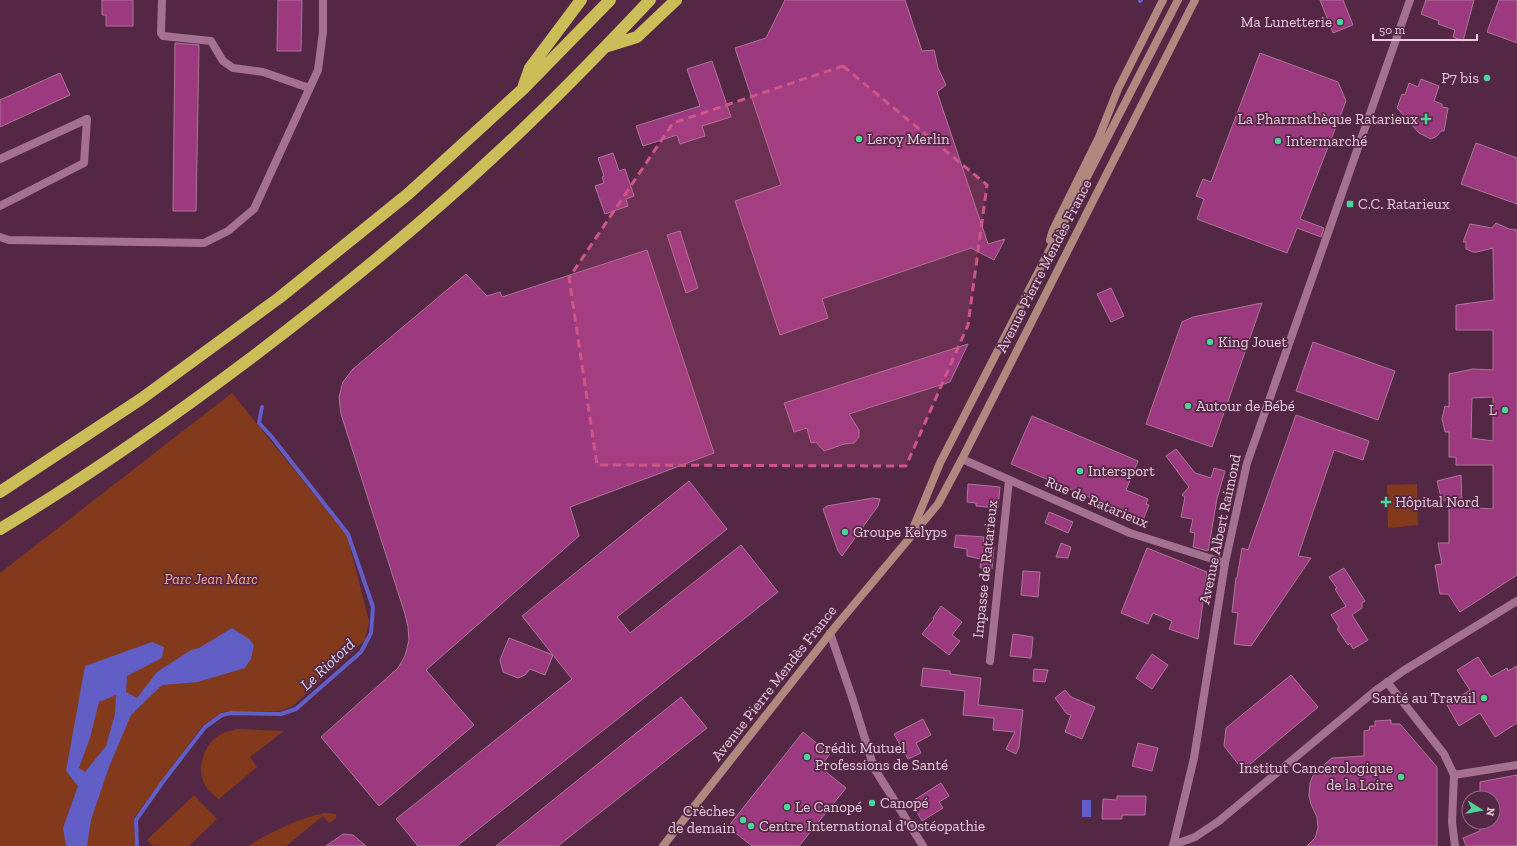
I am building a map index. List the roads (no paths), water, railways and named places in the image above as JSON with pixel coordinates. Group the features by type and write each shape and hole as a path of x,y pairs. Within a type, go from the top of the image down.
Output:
{"highway":[{"path":"523,90 530,68 581,0"},
{"path":"0,492 141,398 279,298 408,194 523,90 610,0"},
{"path":"0,529 114,456 201,396 351,280 490,160 546,107 650,0"},
{"path":"606,46 637,38 676,0"}],"main road":[{"path":"1040,269 1053,230 1099,137 1118,89 1163,0"},
{"name":"Avenue Pierre Mendès France","path":"909,539 940,463 1178,0"},
{"name":"Avenue Pierre Mendès France","path":"663,846 830,633 938,504 1195,0"}],"street":[{"path":"162,0 161,33 163,36 211,41 223,61 232,68 263,72 309,88"},
{"path":"0,237 8,240 204,243 228,231 254,209 318,70 323,32 323,0"},
{"name":"Avenue Albert Raimond","path":"1173,846 1194,758 1225,563 1247,463 1410,0"},
{"path":"0,159 87,119 84,162 0,206"},
{"name":"Rue de Ratarieux","path":"962,459 1130,533 1225,563"},
{"name":"Impasse de Ratarieux","path":"990,661 1009,480"},
{"path":"1173,846 1196,838 1219,821 1387,682 1517,602"},
{"path":"830,633 852,696 874,768 923,846"},
{"path":"1387,682 1444,754 1454,774 1452,822 1455,846"},
{"path":"1454,774 1517,765"}],"waterway":[{"name":"Le Riotord","path":"137,846 136,820 205,727 222,715 231,713 281,714 296,709 361,652 371,633 373,607 348,534 271,436 259,423 262,407"}],"place":[{"name":"Ma Lunetterie","path":"1340,22"},
{"name":"P7 bis","path":"1487,78"},
{"name":"La Pharmathèque Ratarieux","path":"1426,119"},
{"name":"Leroy Merlin","path":"859,139"},
{"name":"Intermarché","path":"1278,141"},
{"name":"C.C. Ratarieux","path":"1350,204"},
{"name":"King Jouet","path":"1210,342"},
{"name":"Autour de Bébé","path":"1188,406"},
{"name":"L","path":"1505,410"},
{"name":"Intersport","path":"1080,471"},
{"name":"Hôpital Nord","path":"1386,502"},
{"name":"Groupe Kelyps","path":"845,532"},
{"name":"Santé au Travail","path":"1484,698"},
{"name":"Crédit Mutuel Professions de Santé","path":"807,757"},
{"name":"Institut Cancerologique de la Loire","path":"1401,777"},
{"name":"Canopé","path":"872,803"},
{"name":"Le Canopé","path":"787,807"},
{"name":"Crèches de demain","path":"743,820"},
{"name":"Centre International d'Ostéopathie","path":"751,826"}],"park label":[{"name":"Parc Jean Marc","path":"211,579"}]}
